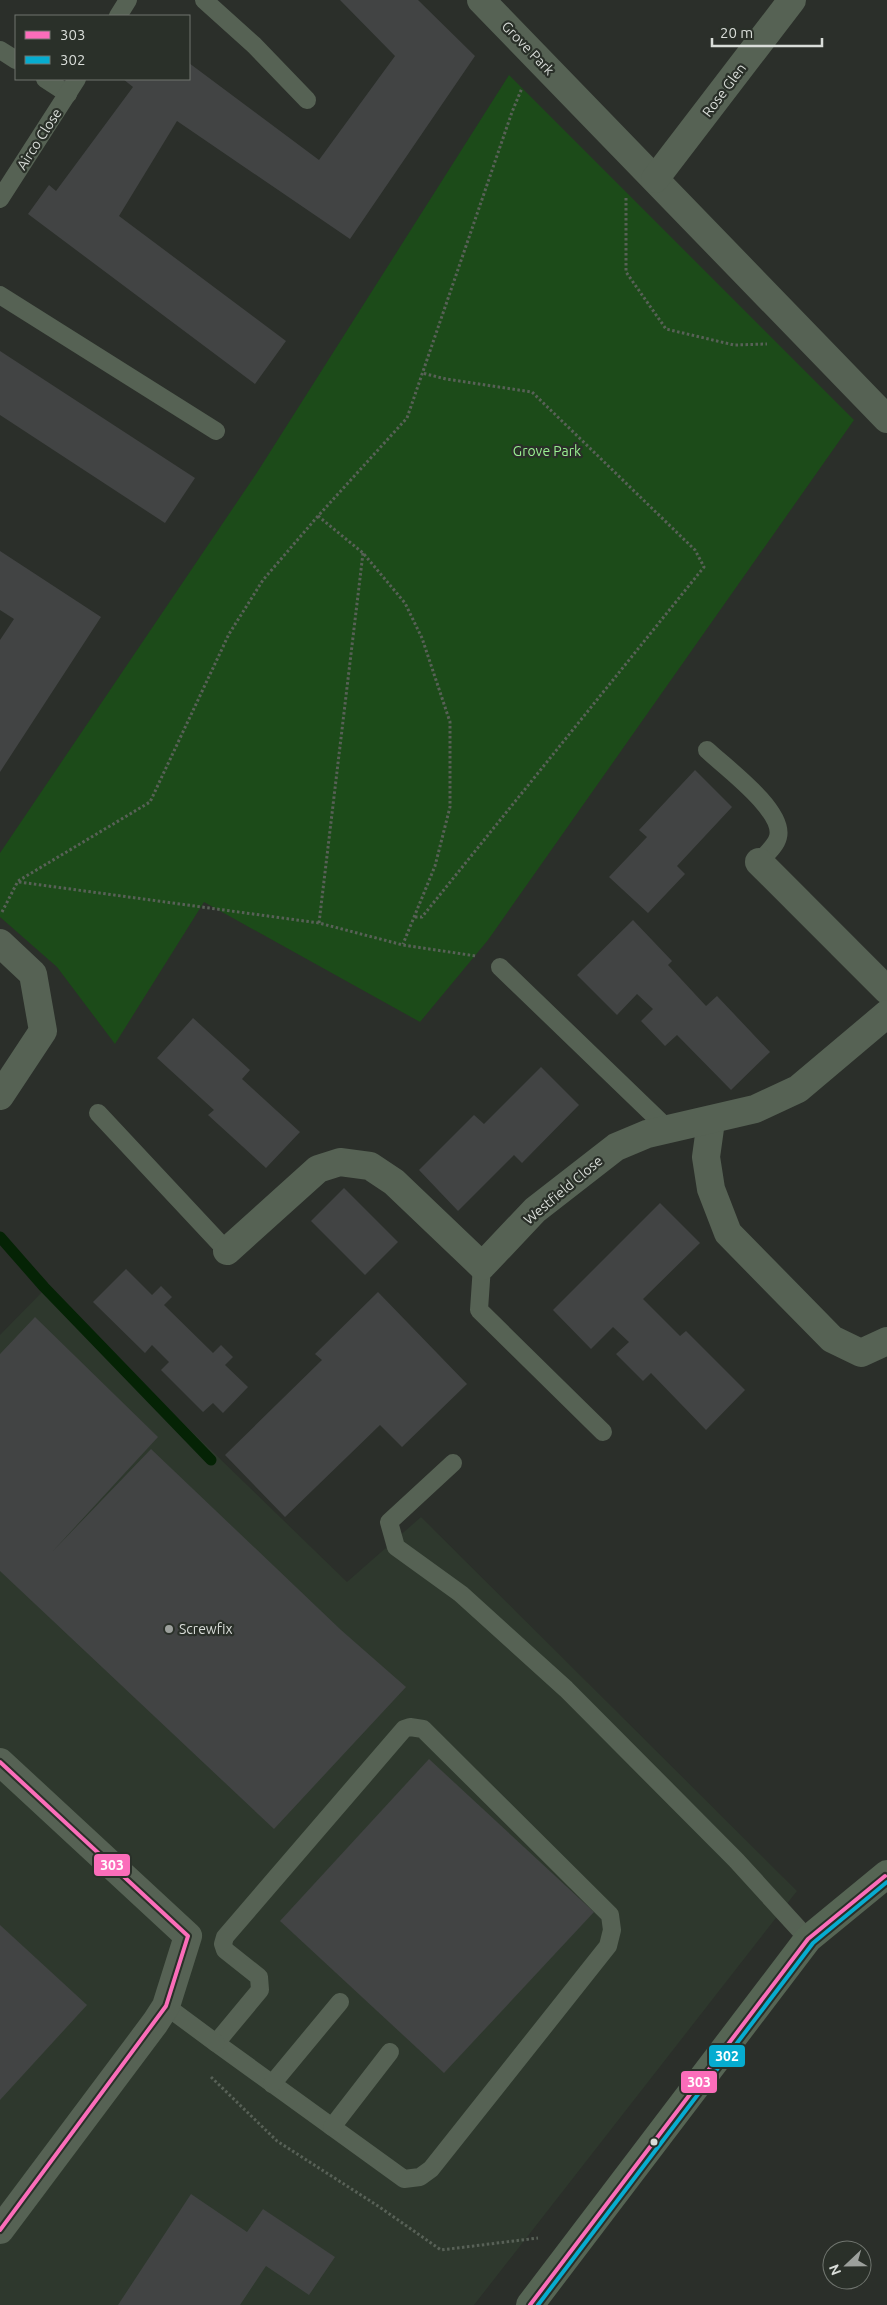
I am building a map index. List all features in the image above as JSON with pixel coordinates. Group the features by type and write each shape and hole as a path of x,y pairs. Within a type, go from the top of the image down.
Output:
{"street":[{"name":"Grove Park","path":"481,0 887,419"},
{"name":"Rose Glen","path":"655,179 792,0"},
{"path":"759,862 887,990"},
{"path":"0,942 33,974 42,1030 0,1096"},
{"name":"Westfield Close","path":"482,1266 535,1210 616,1147 647,1134 711,1121 755,1109 798,1089 887,1014"},
{"path":"711,1121 706,1157 712,1189 728,1233 832,1339 861,1353 887,1341"},
{"path":"227,1251 318,1169 340,1162 370,1166 394,1182 482,1266"},
{"path":"0,1762 188,1936 166,2006 0,2230"},
{"path":"530,2305 808,1939 886,1877"}],"lane":[{"path":"119,15 128,0"},
{"path":"204,0 254,45 307,100"},
{"path":"0,50 15,59"},
{"path":"49,80 73,86"},
{"name":"Airco Close","path":"0,199 73,86"},
{"path":"0,295 216,431"},
{"path":"707,750 764,802 775,817 779,829 778,839 759,862"},
{"path":"500,967 669,1130"},
{"path":"98,1113 227,1251"},
{"path":"482,1266 479,1310 603,1432"},
{"path":"454,1463 389,1522 396,1546 461,1594 566,1689 736,1860 808,1939"},
{"path":"166,2006 216,2043 272,2084 404,2179 420,2177 431,2169 608,1946 612,1930 610,1915 423,1730 414,1727 404,1729 225,1936 223,1944 225,1950 259,1977 261,1984 260,1990 216,2043"},
{"path":"272,2084 340,2002"},
{"path":"332,2127 390,2052"}],"path":[{"path":"0,914 18,882 150,802 229,634 263,580 407,418 512,112"},
{"path":"626,192 626,272 666,329 734,345 769,344"},
{"path":"414,917 422,917 704,567 695,550 532,392 446,379 422,373"},
{"path":"318,516 363,553 405,603 422,638 450,722 450,807 436,866 403,944"},
{"path":"319,924 363,553"},
{"path":"18,882 319,924 403,944 488,958 500,967"}],"shaded area":[{"path":"45,1289 347,1582 421,1517 797,1891 474,2305 0,2305 0,1335"}],"green space":[{"name":"Grove Park","path":"509,75 854,420 488,940 420,1022 204,902 115,1044 57,967 0,917 0,853 258,471"}],"building":[{"path":"340,0 418,0 475,56 350,239 177,121 119,216 286,341 255,384 28,214 49,185 56,191 133,87 124,80 190,80 190,64 319,160 395,56"},
{"path":"0,351 195,478 165,523 0,415"},
{"path":"0,551 101,617 0,772 0,640 14,619 0,610"},
{"path":"695,770 732,807 677,866 685,874 648,913 609,877 647,837 639,830"},
{"path":"633,920 672,961 668,965 706,1006 717,996 770,1052 731,1090 677,1035 665,1046 641,1021 653,1009 637,994 617,1015 577,975"},
{"path":"193,1018 250,1070 242,1079 300,1132 266,1168 208,1115 214,1110 157,1058"},
{"path":"541,1067 579,1105 522,1163 514,1155 458,1211 419,1170 474,1115 484,1124"},
{"path":"344,1188 398,1242 365,1275 311,1221"},
{"path":"660,1203 700,1243 643,1299 680,1336 686,1331 745,1390 706,1430 651,1373 643,1381 616,1354 629,1342 613,1327 591,1349 553,1310"},
{"path":"126,1269 152,1295 161,1286 172,1297 164,1305 213,1353 221,1345 233,1357 225,1365 248,1387 223,1413 213,1403 203,1412 161,1370 169,1362 152,1345 145,1353 93,1302"},
{"path":"378,1292 467,1384 402,1447 380,1425 285,1517 225,1455 322,1360 315,1354"},
{"path":"35,1317 158,1437 52,1552 151,1449 341,1630 406,1687 274,1829 0,1571 0,1354"},
{"path":"429,1759 594,1912 444,2073 280,1921"},
{"path":"0,1925 87,2005 0,2100"},
{"path":"191,2194 247,2232 263,2209 335,2257 309,2295 266,2266 240,2305 118,2305"}],"waterway":[{"path":"0,1237 44,1287 211,1460"}],"transit line":[{"name":"303","path":"0,1762 188,1936 166,2006 0,2230"},
{"name":"303","path":"530,2305 808,1939 885,1876"},
{"name":"302","path":"538,2305 813,1943 887,1882"}],"place":[{"name":"Screwfix","path":"169,1629"}]}
